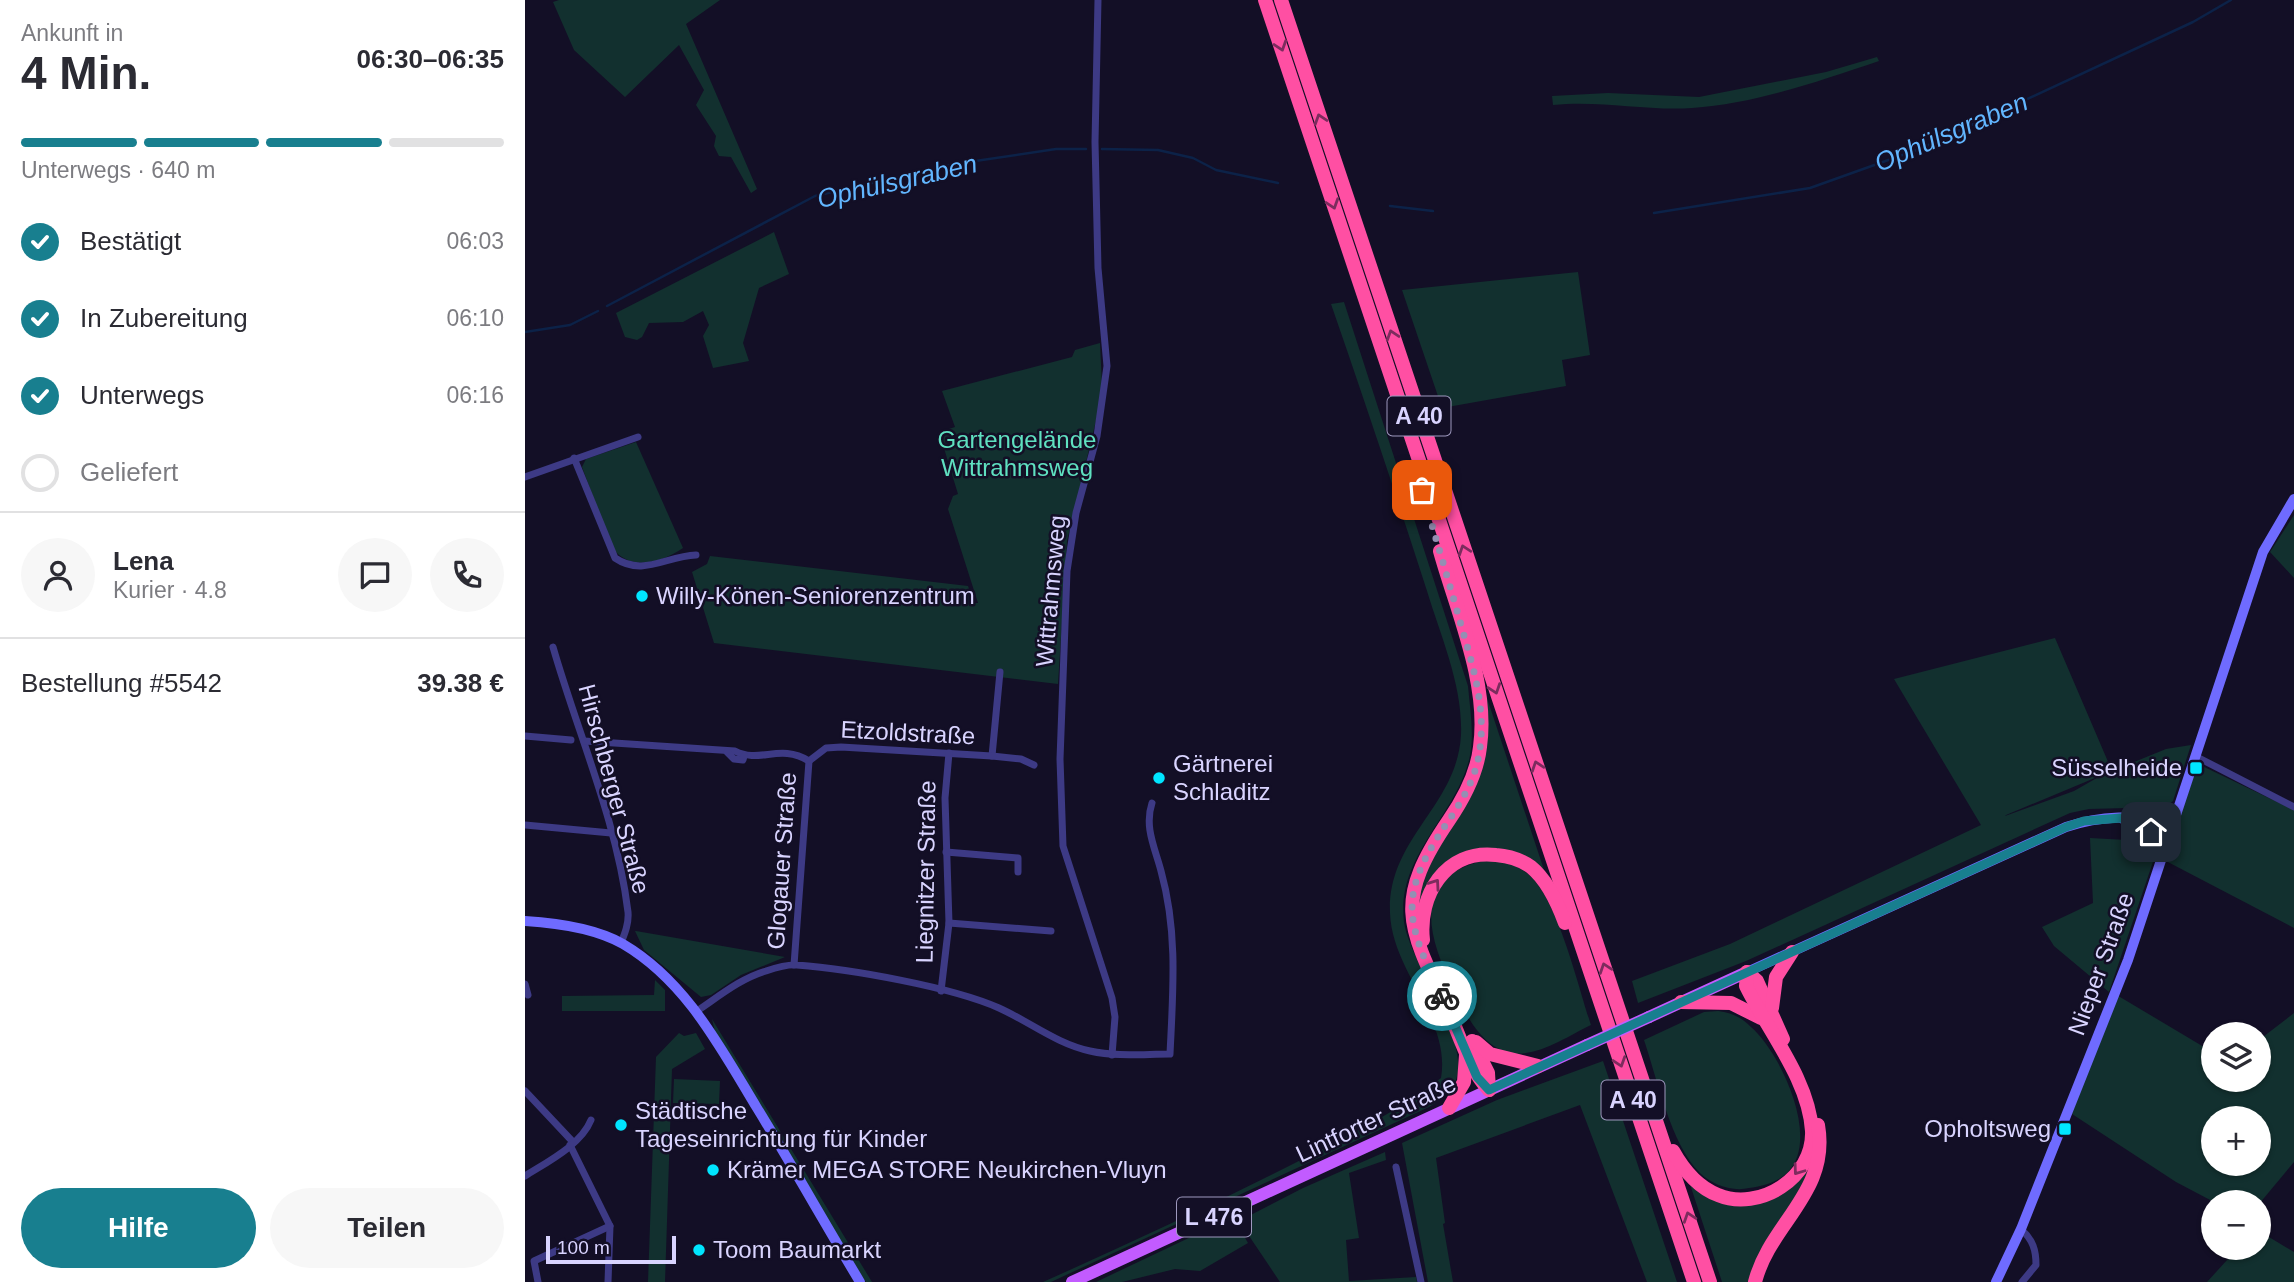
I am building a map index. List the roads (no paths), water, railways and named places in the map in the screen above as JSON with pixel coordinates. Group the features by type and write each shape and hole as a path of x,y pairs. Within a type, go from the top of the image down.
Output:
{"highway":[{"name":"A 40","path":"1265,0 1694,1282"},
{"name":"A 40","path":"1281,0 1710,1282"},
{"path":"1419,461 1422,490 1480,701 1480,749 1476,766 1460,804 1426,854 1417,874 1411,909 1413,929 1426,964 1466,1038 1466,1072 1449,1108"},
{"path":"1489,1090 1477,1077 1466,1038 1430,961 1423,939 1422,914 1438,878 1467,858 1487,854 1513,857 1532,868 1556,904 1580,962 1599,997"},
{"path":"1658,1126 1683,1169 1719,1196 1748,1200 1764,1196 1781,1188 1795,1176 1812,1135 1810,1117 1768,1017 1776,977 1792,952"},
{"path":"1747,972 1746,986 1768,1017 1817,1117 1819,1159 1812,1185 1766,1254 1755,1282"},
{"path":"1681,1002 1731,1003 1768,1017"},
{"path":"1466,1038 1490,1054 1538,1066"}],"main road":[{"name":"Lintforter Straße","path":"1072,1282 1747,972"}],"street":[{"name":"Wittrahmsweg","path":"1098,0 1098,268 1107,366 1097,436 1076,513 1067,571 1060,759 1063,846 1112,998 1115,1017 1112,1055"},
{"path":"525,477 638,437"},
{"path":"575,458 615,558 637,568 675,557 696,555"},
{"name":"Nieper Straße","path":"1996,1282 2021,1229 2128,960 2263,552 2294,499"},
{"name":"Hirschberger Straße","path":"554,646 611,833 628,913 627,928 621,943"},
{"path":"992,756 1000,672"},
{"path":"525,736 571,740"},
{"name":"Etzoldstraße","path":"585,741 735,751 744,756 794,752 809,761 826,748 841,747 992,756 1021,759 1034,765"},
{"name":"Liegnitzer Straße","path":"941,991 949,923 945,798 949,753"},
{"path":"2195,756 2294,807"},
{"name":"Glogauer Straße","path":"794,965 809,761"},
{"path":"697,1011 745,980 763,972 794,965 941,991 999,1007 1052,1037 1087,1051 1112,1055 1170,1054 1175,954 1173,921 1151,840 1148,813 1151,803"},
{"name":"Lintforter Straße","path":"1747,972 2066,827 2084,821 2142,817 2172,823"},
{"name":"Lintforter Straße","path":"2121,818 2166,839"},
{"path":"525,825 611,833"},
{"path":"946,852 1018,858 1018,872"},
{"path":"525,920 563,925 621,943 663,974 697,1011 860,1282"},
{"path":"949,923 1051,932"},
{"path":"525,984 528,995"},
{"path":"525,1091 571,1144 610,1226 608,1282"},
{"path":"525,1176 571,1144 588,1129 591,1121"},
{"path":"1396,1167 1421,1282"},
{"path":"538,1282 534,1261 610,1226"},
{"path":"2021,1229 2032,1241 2036,1252 2036,1265 2022,1282"}],"waterway":[{"name":"Ophülsgraben","path":"1654,213 1810,188 1922,148 2193,22 2231,0"},
{"name":"Ophülsgraben","path":"607,306 815,196 955,164 1056,149 1086,149"},
{"name":"Ophülsgraben","path":"1102,149 1158,150 1193,158 1216,170 1278,183"},
{"name":"Ophülsgraben","path":"1390,206 1433,211"},
{"name":"Ophülsgraben","path":"525,332 570,325 598,311"}],"place":[{"name":"Willy-Könen-Seniorenzentrum","path":"642,596"},
{"name":"Süsselheide","path":"2196,768"},
{"name":"Gärtnerei Schladitz","path":"1159,778"},
{"name":"Städtische Tageseinrichtung für Kinder","path":"621,1125"},
{"name":"Opholtsweg","path":"2065,1129"},
{"name":"Krämer MEGA STORE Neukirchen-Vluyn","path":"713,1170"},
{"name":"Toom Baumarkt","path":"699,1250"}],"park label":[{"name":"Gartengelände Wittrahmsweg","path":"1017,454"}]}
